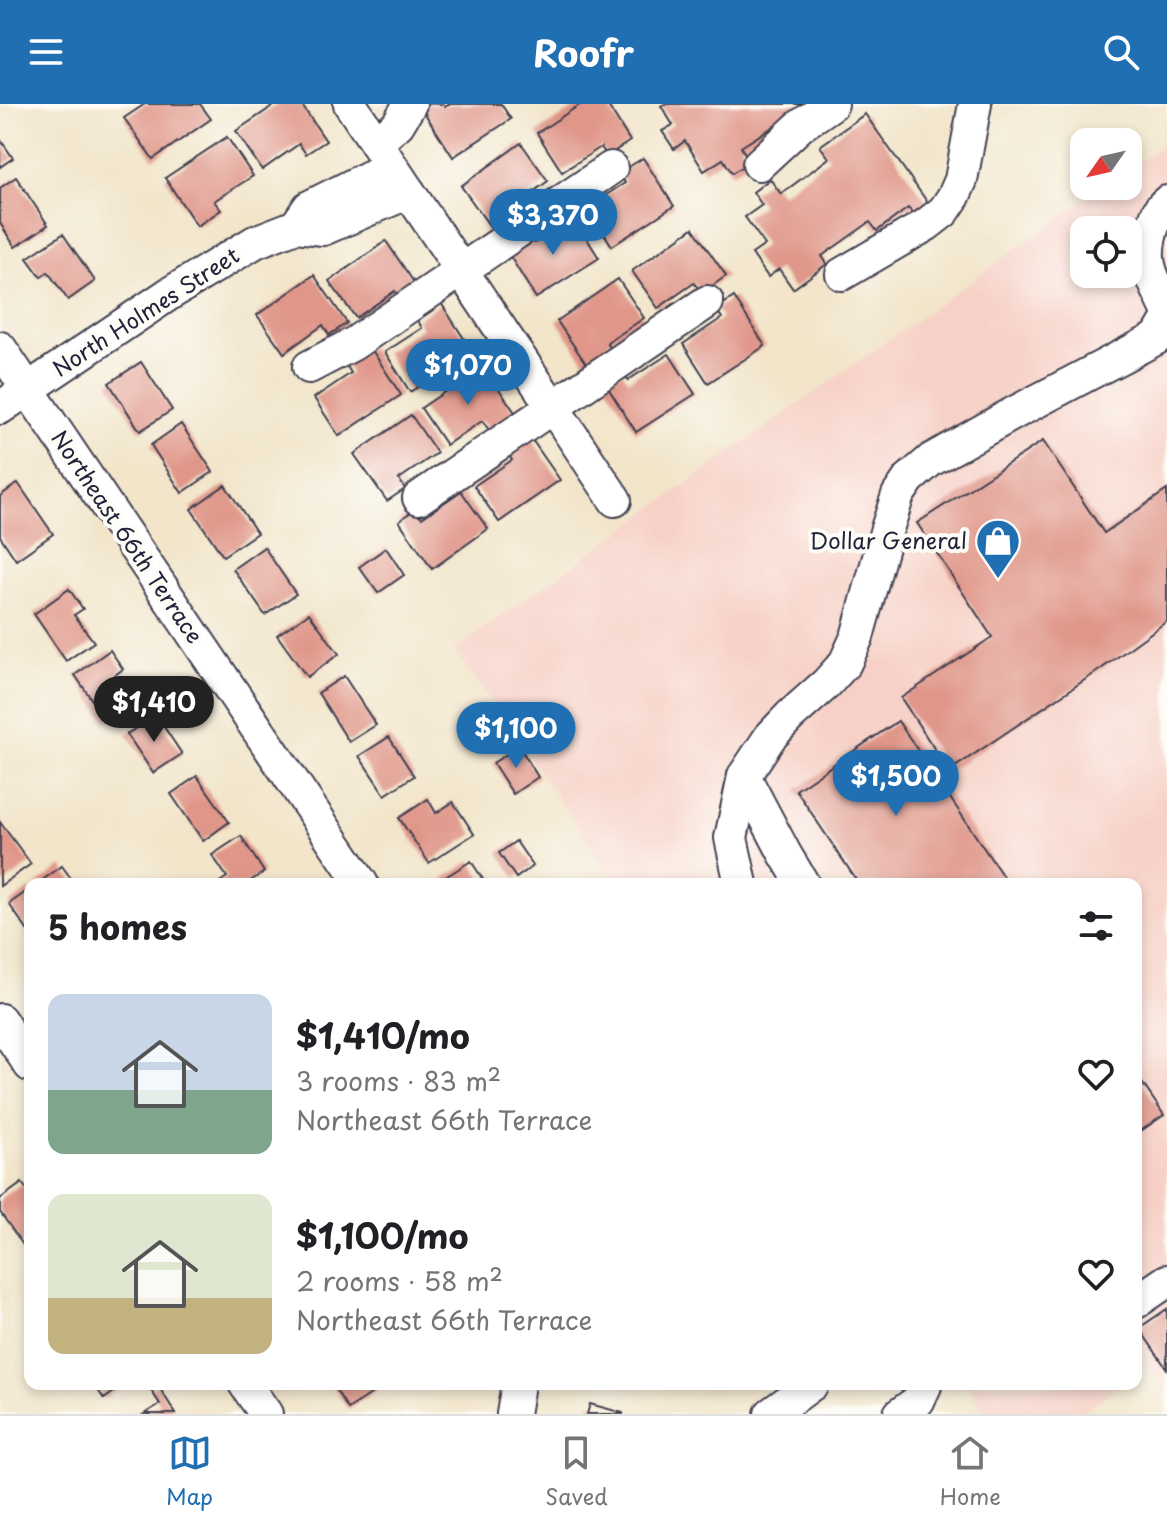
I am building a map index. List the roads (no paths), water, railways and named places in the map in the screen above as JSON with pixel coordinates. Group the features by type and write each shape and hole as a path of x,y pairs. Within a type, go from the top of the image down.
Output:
{"street":[{"path":"350,104 615,500"},
{"name":"North Holmes Street","path":"296,226 309,207 384,154 410,104"},
{"path":"759,164 800,126 832,104"},
{"path":"842,274 926,225 944,211 961,180 975,104"},
{"path":"309,367 353,344 611,168"},
{"name":"North Holmes Street","path":"0,408 169,294 255,242 296,226 323,229 409,192"},
{"path":"1167,202 1160,208 1148,239 1147,265 1167,309"},
{"path":"419,498 707,302"},
{"path":"740,878 731,838 744,776 770,737 845,663 857,637 898,495 909,479 943,453 1157,338 1167,321"},
{"name":"Northeast 66th Terrace","path":"0,348 358,878"},
{"path":"744,776 799,878"},
{"path":"0,1020 24,1056"},
{"path":"1142,1298 1167,1281"},
{"path":"249,1390 266,1414"},
{"path":"513,1414 517,1390"},
{"path":"771,1414 804,1390"},
{"path":"900,1414 918,1401 923,1390"}],"place":[{"name":"Dollar General","path":"998,580"}]}
